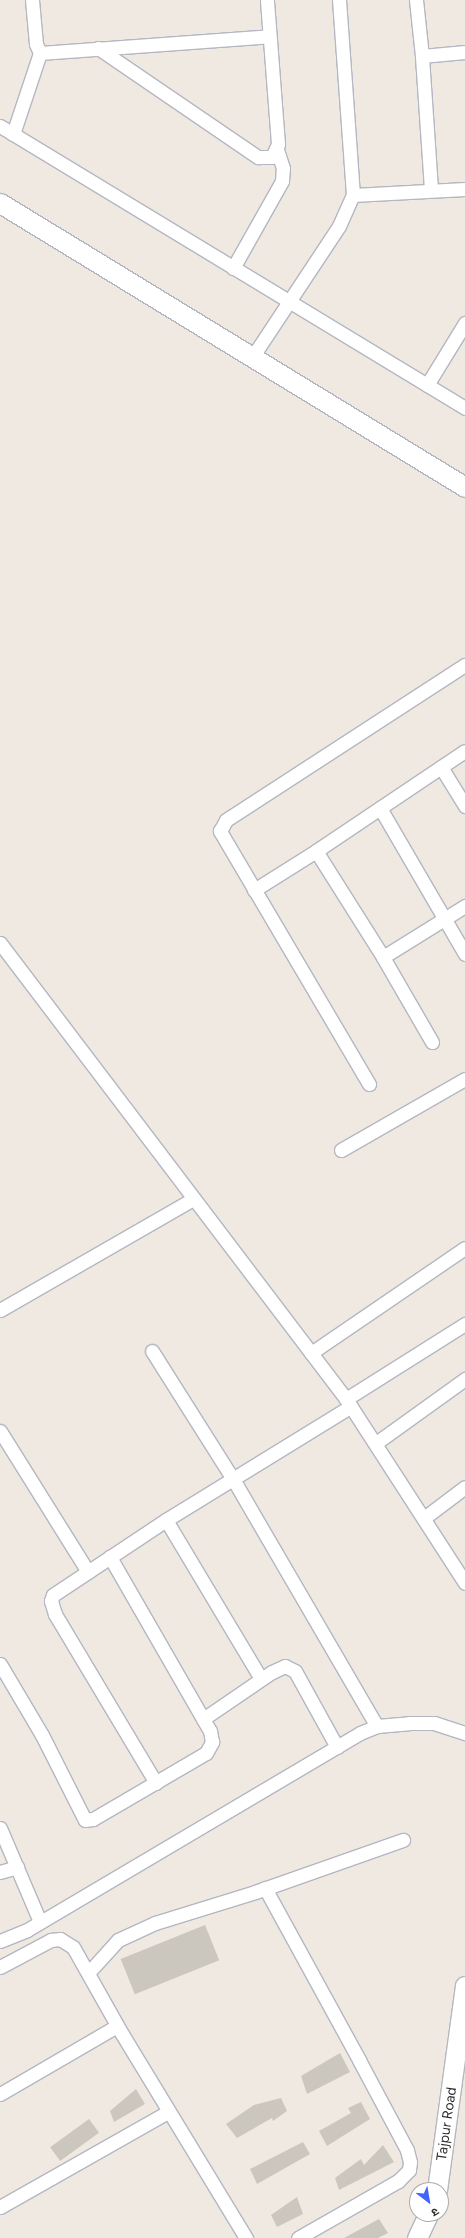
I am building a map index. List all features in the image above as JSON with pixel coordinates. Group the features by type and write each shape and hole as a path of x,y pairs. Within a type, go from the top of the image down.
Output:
{"street":[{"path":"13,134 40,53 36,44 32,0"},
{"path":"233,268 282,181 283,168 277,150 267,0"},
{"path":"251,359 339,226 353,195 339,0"},
{"path":"416,0 422,56 431,189"},
{"path":"40,53 269,36"},
{"path":"98,48 258,157 272,157 277,150"},
{"path":"422,56 465,52"},
{"path":"0,126 465,408"},
{"path":"353,195 431,189 465,189"},
{"path":"0,203 251,359 465,487"},
{"path":"428,386 465,323"},
{"path":"369,1084 222,837 220,831 226,820 465,666"},
{"path":"254,890 316,851 465,750"},
{"path":"441,767 465,806"},
{"path":"380,808 465,954"},
{"path":"316,851 383,957 432,1042"},
{"path":"383,957 465,906"},
{"path":"0,943 348,1403 376,1443 464,1580"},
{"path":"341,1150 465,1079"},
{"path":"0,1310 193,1199"},
{"path":"311,1354 465,1248"},
{"path":"156,1783 52,1607 51,1601 58,1591 166,1520 233,1479 465,1324"},
{"path":"152,1351 233,1479 377,1726"},
{"path":"376,1443 465,1379"},
{"path":"0,1431 88,1572"},
{"path":"424,1518 465,1486"},
{"path":"166,1520 261,1679"},
{"path":"0,1664 42,1735 85,1820 93,1820 209,1750 212,1738 203,1719 110,1557"},
{"path":"203,1719 279,1668 291,1667 337,1747"},
{"path":"0,1941 15,1936 40,1922 337,1747 377,1726 434,1723 465,1733"},
{"path":"0,1828 40,1922"},
{"path":"88,1972 118,1940 155,1923 265,1888 403,1840"},
{"path":"0,1872 17,1867"},
{"path":"265,1888 363,2066 407,2150 410,2162 409,2170 398,2181 298,2238"},
{"path":"0,1967 44,1943 60,1939 73,1947 117,2026 168,2112 246,2238"},
{"name":"Tajpur Road","path":"438,2182 465,1986"},
{"path":"0,2094 117,2026"},
{"path":"0,2207 168,2112"},
{"path":"418,2238 425,2222"}],"building":[{"path":"205,1925 219,1960 135,1994 121,1959"},
{"path":"340,2053 350,2072 307,2094 301,2076"},
{"path":"136,2089 145,2104 114,2122 110,2111"},
{"path":"281,2098 287,2111 273,2121 272,2118 237,2138 226,2124 254,2105"},
{"path":"361,2102 370,2119 327,2146 319,2131 351,2113 348,2108"},
{"path":"89,2119 99,2133 60,2161 50,2147"},
{"path":"303,2142 310,2154 257,2184 250,2169"},
{"path":"383,2145 394,2162 339,2190 335,2178 361,2159 364,2165"},
{"path":"297,2197 303,2214 277,2227 271,2215"},
{"path":"379,2219 388,2233 378,2238 344,2238"}]}
